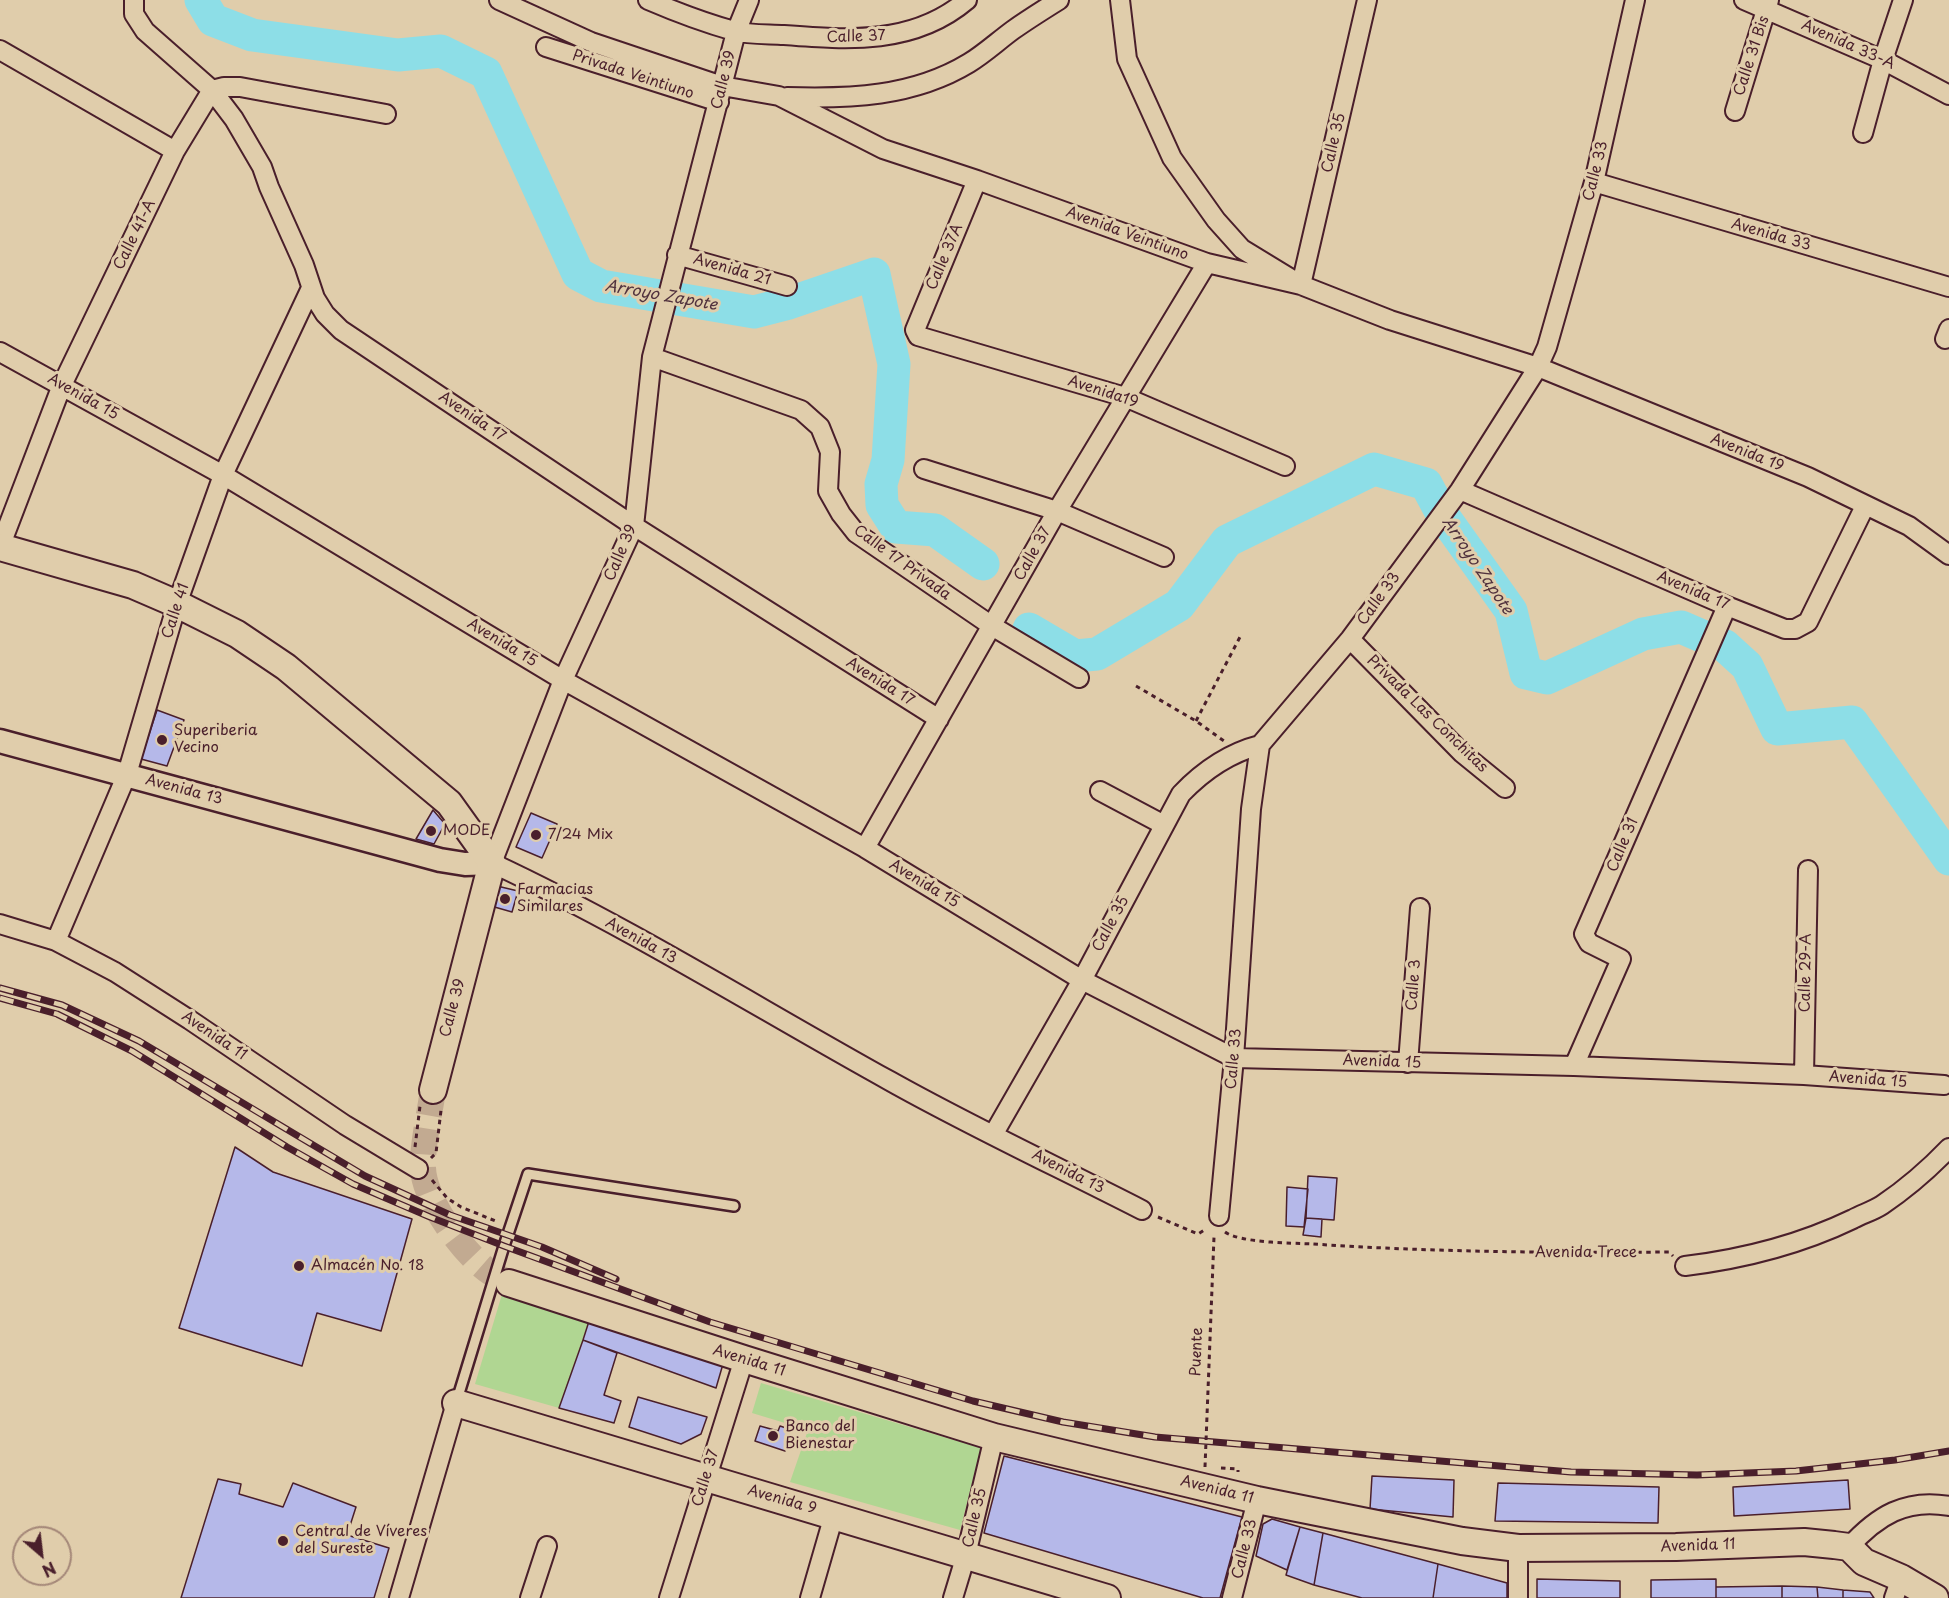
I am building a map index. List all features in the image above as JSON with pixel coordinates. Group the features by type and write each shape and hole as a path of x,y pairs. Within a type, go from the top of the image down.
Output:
{"main road":[{"path":"0,547 133,585 237,634 286,667 449,803 492,863"},
{"name":"Calle 39","path":"433,1090 492,863"},
{"name":"Avenida 11","path":"509,1283 994,1437 1257,1500 1462,1541 1518,1548 1676,1547 1804,1542 1849,1547"},
{"name":"Avenida 9","path":"456,1403 1107,1598"},
{"path":"1849,1547 1864,1562 1898,1588 1935,1598"}],"street":[{"name":"Avenida 17","path":"134,0 134,14 144,31 212,90 234,119 262,167 268,187 304,265 311,288 325,314 341,330 634,526 939,719"},
{"path":"499,0 591,42 720,94"},
{"path":"648,0 736,32"},
{"name":"Calle 39","path":"492,863 562,680 634,526 652,357 736,32 749,0"},
{"name":"Calle 37","path":"736,32 834,39 893,36 954,11 967,0"},
{"path":"779,96 828,98 885,94 920,85 968,63 1059,0"},
{"path":"1120,0 1127,59 1172,158 1216,220 1242,249 1300,285"},
{"name":"Calle 35","path":"1300,285 1367,0"},
{"name":"Calle 33","path":"1222,1225 1251,809 1260,745 1350,639 1460,490 1538,367 1546,347 1594,182 1635,0"},
{"name":"Avenida 33-A","path":"1744,0 1768,4 1949,95"},
{"path":"1863,133 1883,60 1903,0"},
{"name":"Calle 31 Bis","path":"1734,111 1768,4"},
{"name":"Privada Veintiuno","path":"546,47 720,94"},
{"path":"0,50 175,151"},
{"path":"212,90 240,87 386,114"},
{"name":"Calle 41-A","path":"0,547 62,385 175,151 212,90"},
{"name":"Avenida Veintiuno","path":"720,94 779,96 883,149 978,180 1207,263 1300,285 1390,320 1538,367"},
{"name":"Calle 37A","path":"916,334 915,330 978,180"},
{"name":"Avenida 33","path":"1594,182 1949,287"},
{"name":"Avenida 21","path":"677,255 788,286"},
{"name":"Calle 37","path":"865,848 1057,511 1207,263"},
{"name":"Calle 41","path":"56,941 127,774 177,604 222,475 311,288"},
{"name":"Avenida19","path":"916,334 922,338 1125,397 1285,466"},
{"name":"Avenida 15","path":"0,352 222,475 562,680 865,848 1082,980 1234,1058 1574,1066 1804,1075 1944,1085"},
{"name":"Calle 17 Privada","path":"652,357 801,410 820,427 830,452 828,491 841,514 856,532 992,626 1079,678"},
{"name":"Avenida 19","path":"1538,367 1808,477 1909,526 1949,555"},
{"path":"924,470 1057,511 1164,557"},
{"name":"Avenida 17","path":"1460,490 1785,629 1795,629 1808,622 1865,506"},
{"name":"Calle 31","path":"1574,1066 1621,959 1589,943 1584,934 1727,606"},
{"name":"Privada Las Conchitas","path":"1350,639 1462,753 1505,788"},
{"name":"Avenida 13","path":"0,741 440,860 465,864 492,863 551,891 737,993 892,1083 1142,1210"},
{"name":"Calle 35","path":"993,1135 1082,980 1181,794 1194,780 1238,751 1260,745"},
{"path":"1100,791 1164,825"},
{"name":"Calle 29-A","path":"1804,1075 1808,870"},
{"name":"Calle 3","path":"1408,1063 1420,908"},
{"name":"Avenida 11","path":"0,924 56,941 115,972 345,1125 418,1169"},
{"path":"1684,1266 1727,1261 1809,1238 1880,1206 1923,1175 1949,1148"},
{"name":"Calle 37","path":"669,1598 744,1359"},
{"path":"399,1598 456,1403"},
{"name":"Calle 35","path":"953,1598 966,1555 994,1437"},
{"name":"Calle 33","path":"1232,1598 1257,1500"},
{"path":"1849,1547 1866,1528 1896,1511 1917,1504 1949,1506"},
{"path":"810,1598 834,1515"},
{"path":"530,1598 547,1546"},
{"path":"1518,1548 1518,1598"}],"lane":[{"path":"456,1403 510,1225 528,1174 734,1206"}],"path":[{"path":"1196,721 1240,637"},
{"path":"1136,686 1196,721 1238,751"},
{"path":"418,1169 436,1183 447,1198 461,1207 483,1217 510,1225"},
{"path":"1142,1210 1198,1234 1209,1227 1214,1217 1222,1225"},
{"name":"Avenida Trece","path":"1222,1225 1252,1240 1413,1251 1669,1252 1684,1266"},
{"name":"Puente","path":"1204,1467 1214,1237"}],"green space":[{"path":"503,1291 590,1318 559,1408 475,1384"},
{"path":"761,1383 981,1448 960,1530 790,1482 808,1430 752,1413"}],"building":[{"name":"Superiberia Vecino","path":"157,710 184,720 167,766 141,759"},
{"name":"MODE","path":"433,810 445,824 434,844 416,839"},
{"name":"7/24 Mix","path":"531,813 557,824 542,858 516,847"},
{"name":"Farmacias Similares","path":"497,886 518,891 512,912 491,906"},
{"name":"Almacén No. 18","path":"235,1147 273,1172 412,1219 381,1331 317,1313 302,1366 179,1328"},
{"path":"1308,1176 1337,1178 1334,1220 1306,1218"},
{"path":"1287,1187 1308,1189 1304,1227 1286,1226"},
{"path":"1306,1218 1322,1219 1321,1237 1303,1235"},
{"path":"590,1318 723,1364 716,1388 583,1340"},
{"path":"583,1340 617,1353 604,1395 621,1401 614,1423 559,1408"},
{"path":"638,1397 707,1417 701,1434 681,1444 629,1427"},
{"name":"Banco del Bienestar","path":"760,1426 778,1431 780,1426 792,1430 785,1451 755,1441"},
{"path":"1004,1456 1242,1517 1220,1598 1203,1598 984,1533"},
{"path":"1372,1476 1454,1480 1453,1517 1370,1509"},
{"name":"Central de Víveres del Sureste","path":"218,1479 241,1484 239,1494 283,1507 293,1483 356,1507 347,1535 389,1548 374,1598 181,1598"},
{"path":"1848,1480 1850,1509 1734,1516 1733,1487"},
{"path":"1498,1483 1659,1487 1658,1523 1495,1521"},
{"path":"1272,1519 1300,1527 1287,1570 1256,1556 1263,1524"},
{"path":"1300,1527 1323,1533 1314,1585 1286,1575"},
{"path":"1323,1533 1438,1564 1433,1598 1362,1598 1314,1585"},
{"path":"1438,1564 1507,1583 1507,1598 1433,1598"},
{"path":"1537,1579 1620,1581 1620,1598 1537,1598"},
{"path":"1716,1579 1716,1598 1651,1598 1651,1580"},
{"path":"1782,1586 1782,1598 1716,1598 1716,1587"},
{"path":"1782,1586 1817,1587 1818,1598 1782,1598"},
{"path":"1817,1587 1843,1590 1843,1598 1818,1598"},
{"path":"1843,1590 1870,1592 1874,1598 1843,1598"}],"waterway":[{"name":"Arroyo Zapote","path":"201,0 213,20 252,35 398,55 441,51 486,73 578,274 601,286 754,312 789,303 874,274 894,364 888,460 881,484 882,505 896,527 935,530 983,564"},
{"name":"Arroyo Zapote","path":"1029,629 1075,656 1097,654 1179,605 1227,541 1374,469 1426,484 1442,514 1511,611 1526,673 1547,678 1643,634 1681,627 1725,646 1747,666 1777,729 1852,722 1949,859"}],"tunnel":[{"path":"433,1090 423,1159 429,1194 444,1221 463,1247 485,1269 509,1283"}],"railway":[{"path":"0,988 62,1005 139,1041 365,1176 450,1215 542,1247 616,1279"},
{"path":"0,998 57,1014 132,1051 287,1147 353,1184 430,1217 710,1322 973,1401 1063,1422 1155,1437 1571,1472 1697,1475 1796,1471 1895,1460 1949,1451"}],"place":[{"name":"Superiberia Vecino","path":"162,740"},
{"name":"MODE","path":"431,831"},
{"name":"7/24 Mix","path":"536,835"},
{"name":"Farmacias Similares","path":"505,899"},
{"name":"Almacén No. 18","path":"299,1266"},
{"name":"Banco del Bienestar","path":"773,1436"},
{"name":"Central de Víveres del Sureste","path":"283,1541"}]}
